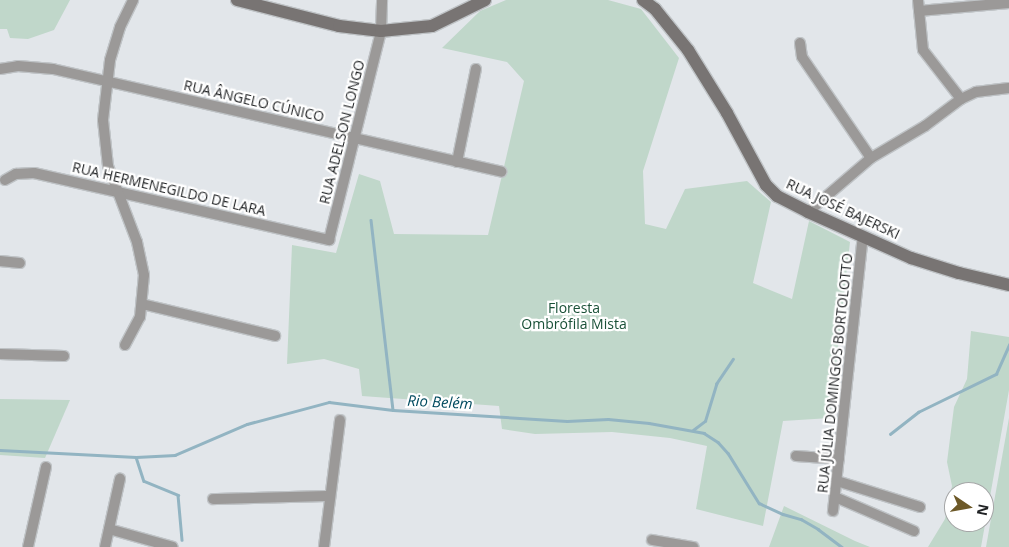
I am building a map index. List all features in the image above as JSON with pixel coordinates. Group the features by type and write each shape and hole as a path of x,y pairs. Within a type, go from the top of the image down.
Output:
{"main road":[{"path":"237,0 339,26 381,31 432,26 485,0"},
{"name":"RUA JOSÉ BAJERSKI","path":"643,0 655,4 707,80 766,185 787,203 863,237 935,266 1009,285"}],"street":[{"path":"126,345 136,328 142,304 144,274 140,251 116,192 108,166 103,136 106,81 115,43 133,0"},
{"name":"RUA ADELSON LONGO","path":"330,240 381,31 382,0"},
{"path":"918,0 923,50 961,99"},
{"path":"919,11 1009,3"},
{"path":"800,43 802,57 871,158"},
{"name":"RUA ÂNGELO CÚNICO","path":"0,69 18,66 37,67 106,81 501,172"},
{"path":"457,162 476,69"},
{"path":"808,212 871,158 925,126 961,99 976,92 1009,88"},
{"name":"RUA HERMENEGILDO DE LARA","path":"5,180 16,174 34,172 330,240"},
{"name":"RUA JÚLIA DOMINGOS BORTOLOTTO","path":"833,511 863,237"},
{"path":"0,261 20,263"},
{"path":"142,304 275,336"},
{"path":"0,354 64,356"},
{"path":"324,547 340,420"},
{"path":"796,456 839,459"},
{"path":"28,547 46,467"},
{"path":"105,547 120,479"},
{"path":"836,481 920,507"},
{"path":"213,499 330,496"},
{"path":"835,497 914,531"},
{"path":"109,529 173,547"},
{"path":"652,540 693,547"}],"green space":[{"path":"0,0 70,0 54,30 28,39 10,38 7,29 0,29"},
{"name":"Floresta Ombrófila Mista","path":"506,0 608,0 641,9 679,58 643,171 645,224 666,229 685,189 747,181 771,202 753,283 792,299 809,221 850,242 830,418 783,421 763,526 696,509 707,446 670,438 612,432 535,434 502,429 499,406 362,396 359,369 324,359 287,364 292,245 336,253 359,174 380,181 394,234 488,235 524,81 507,62 442,48 480,11"},
{"path":"971,331 1009,337 1009,390 993,482 951,482 947,462 954,407 967,379"},
{"path":"0,399 70,400 45,458 0,455"},
{"path":"1009,418 1009,547 986,547 989,532 994,532 994,502"},
{"path":"784,506 855,541 870,547 769,547"},
{"path":"944,521 944,532 984,532 981,547 928,547"}],"waterway":[{"path":"371,220 393,409"},
{"path":"890,434 918,412 996,374 1009,345"},
{"path":"693,430 705,421 716,384 733,359"},
{"name":"Rio Belém","path":"0,450 136,457 175,455 247,424 329,402 393,410 567,421 608,419 649,423 704,433 718,442 728,453 759,503 783,514 801,519 842,547"},
{"path":"136,457 144,481 178,495 182,540"}]}
